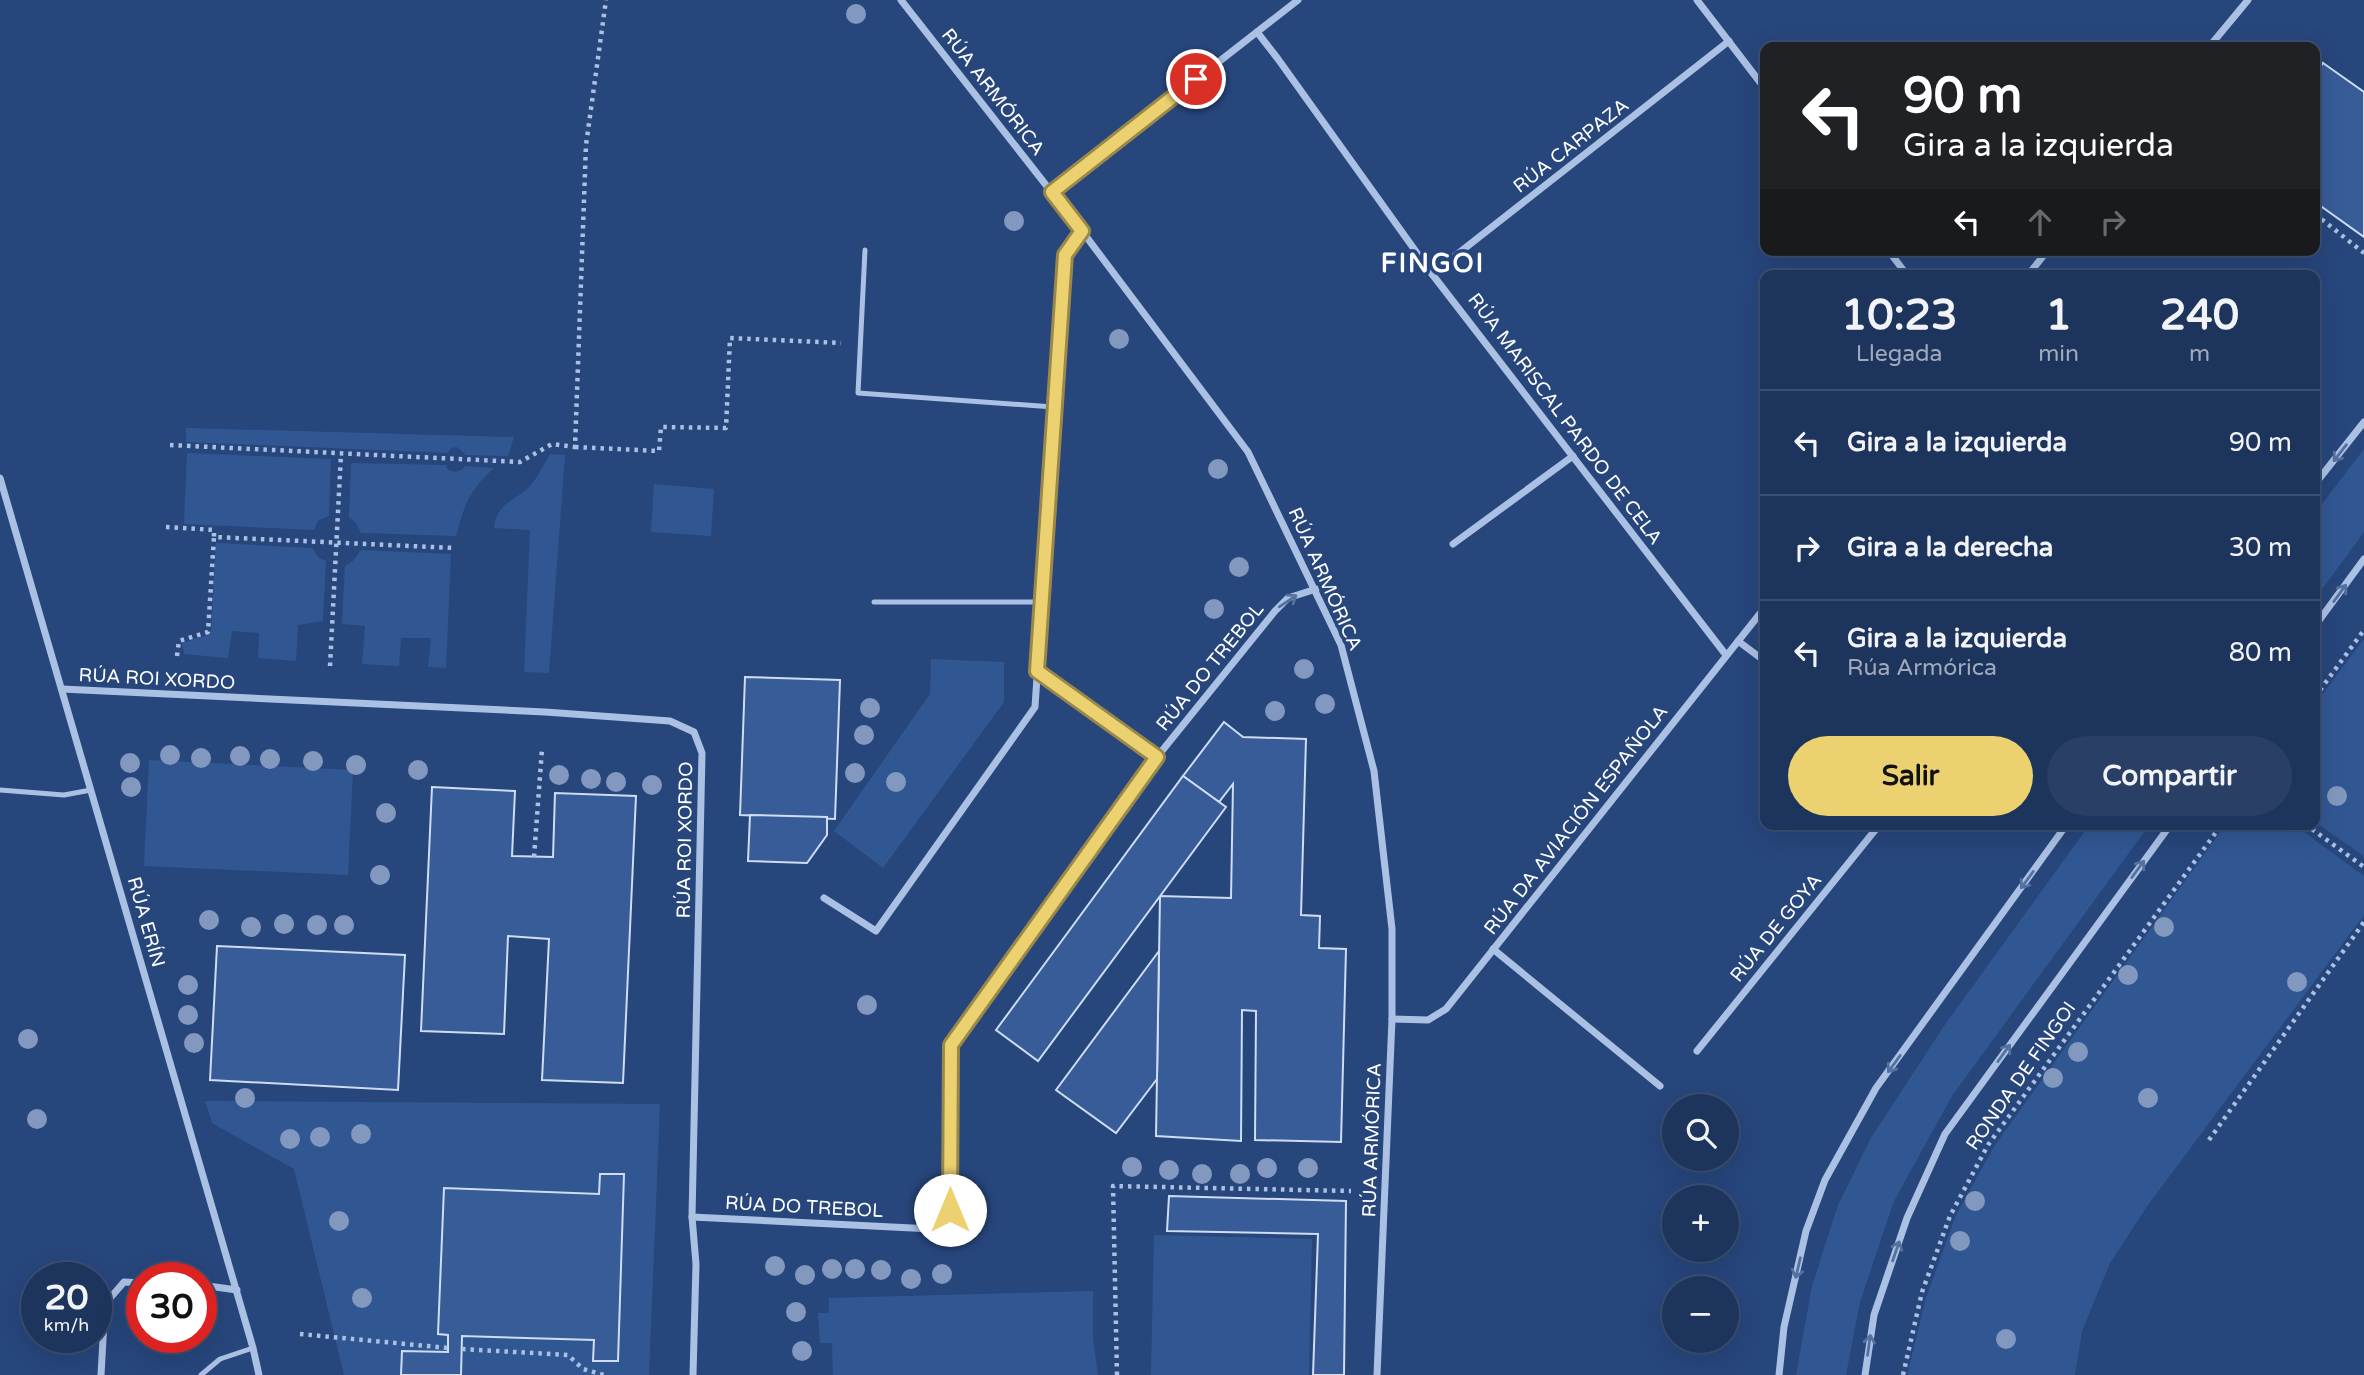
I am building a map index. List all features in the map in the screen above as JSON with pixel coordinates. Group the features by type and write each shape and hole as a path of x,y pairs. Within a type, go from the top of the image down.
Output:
{"street":[{"name":"RÚA ARMÓRICA","path":"901,0 1082,231 1248,452 1341,645 1374,771 1392,929 1392,1019 1377,1375"},
{"path":"1052,192 1298,0"},
{"path":"1697,0 1760,82"},
{"path":"2213,42 2248,0"},
{"name":"RÚA MARISCAL PARDO DE CELA","path":"1257,32 1432,274 1726,655"},
{"name":"RÚA CARPAZA","path":"1432,274 1729,41"},
{"path":"824,898 876,931 1035,708 1065,255 1082,231"},
{"path":"1893,256 1903,270"},
{"path":"2032,270 2043,256"},
{"path":"2320,478 2364,422"},
{"path":"1453,544 1573,456"},
{"name":"RÚA ERÍN","path":"0,478 237,1290 259,1375"},
{"path":"2320,619 2364,559"},
{"name":"RÚA DO TREBOL","path":"692,1217 932,1229 950,1210 951,1045 1157,757 1275,611 1288,598 1315,589"},
{"name":"RÚA DA AVIACIÓN ESPAÑOLA","path":"1392,1019 1428,1020 1446,1009 1760,614"},
{"path":"1738,641 1760,658"},
{"path":"1037,671 1157,757"},
{"name":"RÚA ROI XORDO","path":"62,690 545,712 670,721 694,732 702,753 692,1217 696,1265 692,1375"},
{"name":"RÚA DE GOYA","path":"1697,1051 1875,830"},
{"path":"1779,1375 1784,1327 1803,1245 1825,1180 1876,1088 2063,830"},
{"name":"RONDA DE FINGOI","path":"1865,1375 1874,1315 1907,1218 1945,1134 2167,830"},
{"path":"1493,949 1660,1086"},
{"path":"101,1375 104,1304 126,1282"},
{"path":"217,1287 237,1290"}],"lane":[{"path":"865,250 858,393 1053,407"},
{"path":"874,602 1042,602"},
{"path":"0,790 64,795 91,790"},
{"path":"201,1375 220,1359 253,1348"}],"path":[{"path":"575,447 586,145 606,0"},
{"path":"2320,218 2364,253"},
{"path":"170,445 520,461 552,444 659,451 660,428 726,428 730,338 860,344"},
{"path":"330,666 341,453"},
{"path":"166,527 214,530 208,632 179,640 177,656"},
{"path":"214,537 454,548"},
{"path":"2320,689 2364,630"},
{"path":"534,857 542,749"},
{"name":"RONDA DE FINGOI","path":"1903,1375 1926,1279 1950,1216 1988,1145 2218,830"},
{"path":"2313,830 2364,867"},
{"path":"2209,1140 2364,922"},
{"path":"1116,1375 1113,1186 1352,1191"},
{"path":"300,1334 448,1348"},
{"path":"462,1349 568,1355 583,1369 604,1375"}],"shaded area":[{"path":"186,428 514,437 508,456 466,455 457,447 451,448 448,453 186,442"},
{"path":"2364,449 2364,532 2320,592 2320,506"},
{"path":"187,453 331,459 329,516 318,521 314,530 184,524"},
{"path":"550,454 565,455 549,673 524,672 530,530 494,528 498,513 532,484"},
{"path":"351,463 446,465 448,470 455,472 465,466 494,468 469,498 456,536 361,533 349,517"},
{"path":"654,484 714,489 711,536 651,532"},
{"path":"216,543 312,548 319,558 326,561 323,621 298,625 296,661 258,658 259,633 232,631 228,658 184,654 182,643 211,634"},
{"path":"361,550 451,554 446,668 428,667 431,638 401,638 399,666 362,664 365,626 342,624 345,566 353,561"},
{"path":"2364,639 2364,856 2320,825 2320,697"},
{"path":"931,659 1004,662 1004,702 883,868 834,831 930,694"},
{"path":"149,760 353,770 348,875 144,866"},
{"path":"2086,830 2146,830 1952,1096 1894,1201 1860,1302 1846,1375 1796,1375 1812,1286 1838,1205 1871,1138 1944,1026"},
{"path":"2222,830 2301,830 2364,876 2364,915 2148,1205 2110,1263 2082,1331 2075,1375 1907,1375 1926,1298 1956,1215 1995,1145"},
{"path":"205,1101 660,1104 649,1375 344,1375 294,1169 212,1123"},
{"path":"1154,1235 1312,1239 1309,1375 1151,1375"},
{"path":"1093,1291 1093,1338 1098,1375 833,1375 832,1343 820,1343 818,1313 829,1313 829,1298"}],"building":[{"path":"2323,63 2364,92 2364,237 2320,206 2320,67"},
{"path":"745,677 840,680 835,819 740,815"},
{"path":"1224,722 1243,737 1306,739 1301,915 1320,916 1319,948 1346,949 1341,1142 1255,1140 1256,1011 1242,1010 1241,1141 1156,1136 1160,896 1231,898 1233,784 1219,802 1183,776"},
{"path":"1183,776 1226,807 1038,1061 996,1030"},
{"path":"432,787 515,791 512,856 553,857 555,793 636,796 623,1083 542,1080 549,939 508,936 504,1034 421,1031"},
{"path":"750,815 827,817 827,835 807,863 748,861"},
{"path":"217,946 405,955 398,1090 210,1080"},
{"path":"1159,951 1157,1079 1116,1133 1056,1090"},
{"path":"600,1174 624,1174 618,1361 593,1361 594,1340 462,1336 461,1375 401,1375 402,1351 448,1352 448,1335 438,1334 444,1188 599,1194"},
{"path":"1169,1196 1346,1201 1344,1375 1313,1375 1318,1234 1167,1231"}],"district":[{"name":"FINGOI","path":"1433,263"}],"route":[{"path":"950,1210 951,1045 1157,757 1037,671 1065,255 1082,231 1052,192 1196,79"}]}
